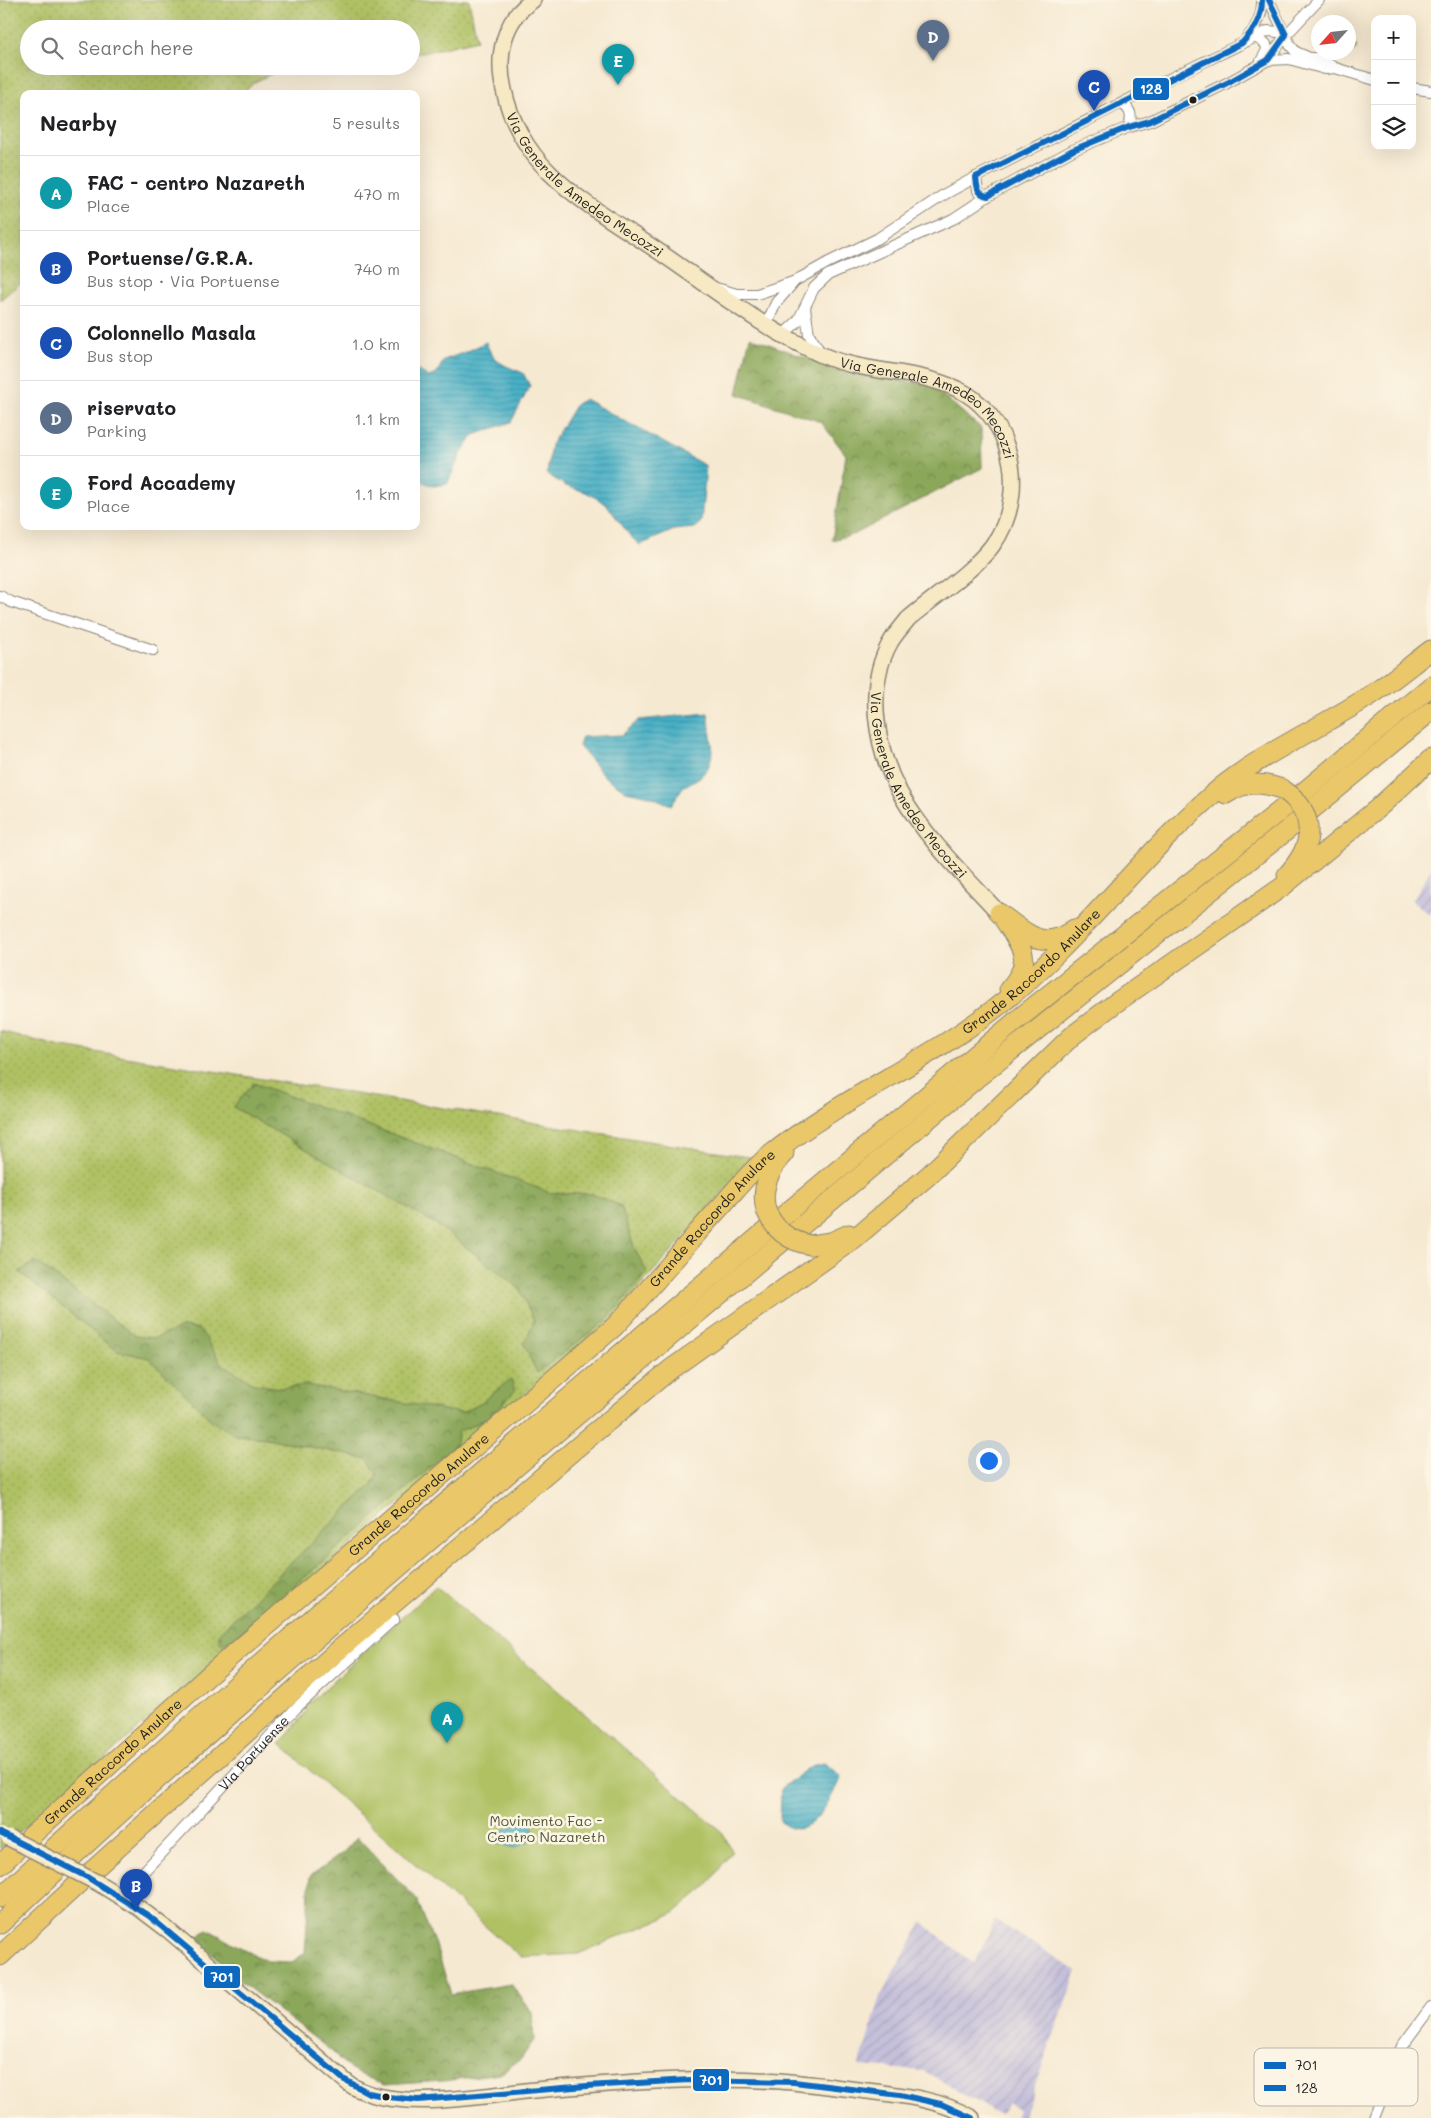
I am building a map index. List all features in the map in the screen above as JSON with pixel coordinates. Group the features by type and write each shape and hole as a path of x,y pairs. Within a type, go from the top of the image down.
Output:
{"highway":[{"name":"Grande Raccordo Anulare","path":"30,1837 210,1675 614,1328 751,1172 772,1153 827,1116 974,1024 1030,980 1064,947 1126,880 1199,808 1231,780 1255,763 1371,695 1431,650"},
{"name":"Grande Raccordo Anulare","path":"52,1848 393,1547 771,1220 1291,795 1431,686"},
{"path":"71,1858 264,1684 412,1555 788,1237 978,1077 1306,822 1431,712"},
{"path":"95,1877 333,1655 588,1438 671,1369 855,1238 936,1169 1072,1036 1114,1004 1312,864 1404,785 1431,759"},
{"path":"974,1024 1011,1000 1047,970 1068,951 1172,843 1228,793 1249,783 1259,783 1291,795 1300,806 1307,820 1306,846 1300,858 1260,902"},
{"path":"999,913 1035,938 1057,939 1076,927 1126,880"},
{"path":"974,1024 1010,988 1020,976 1024,966 1021,950 999,913"},
{"path":"827,1116 791,1146 768,1176 764,1190 774,1226 784,1235 795,1241 810,1245 831,1242 846,1235 900,1200"},
{"path":"0,1865 8,1840"},
{"path":"0,1898 39,1862"},
{"path":"0,1924 55,1872"},
{"path":"0,1956 79,1883"}],"street":[{"name":"Via Generale Amedeo Mecozzi","path":"533,0 509,24 502,45 501,75 508,107 519,131 534,155 550,173 582,199 766,325 822,355 861,367 928,379 957,389 974,400 990,415 1004,438 1012,469 1012,487 1007,512 999,533 993,545 980,558 908,619 899,629 890,642 883,659 877,679 876,699 882,744 892,775 901,793 956,866 999,913"},
{"path":"1242,43 1253,32 1258,23 1262,0"},
{"path":"1269,0 1290,46 1296,52 1310,58 1319,58 1336,68 1371,79"},
{"path":"784,334 798,321 814,288 828,275 953,219 988,196 1073,150 1129,127 1150,121 1227,83 1264,62 1319,0"},
{"path":"710,286 736,294 756,294 793,282 877,238 944,194 1242,43 1268,32 1278,32 1286,35"},
{"path":"1255,37 1266,44 1264,62"},
{"path":"1264,62 1289,59 1324,69 1336,68"},
{"path":"1416,89 1431,91"},
{"path":"1122,104 1130,111 1131,120 1129,127"},
{"path":"976,177 978,191 982,195 988,196"},
{"path":"766,325 776,303 793,282"},
{"path":"805,305 809,334 822,355"},
{"path":"0,596 11,602 153,650"},
{"name":"Via Portuense","path":"120,1896 296,1708 394,1619"},
{"path":"8,1840 95,1877 168,1930 349,2084 359,2090 373,2094 418,2100 648,2082 769,2081 900,2095 941,2104 972,2118"},
{"path":"1401,2048 1431,2007"},
{"path":"1374,2118 1379,2106"}],"shaded area":[{"path":"1431,869 1431,915 1412,901"},
{"path":"995,1920 1077,1971 1023,2118 1016,2118 1019,2109 1008,2103 1000,2115 924,2071 859,2066 881,1996 922,1922 974,1964"}],"green space":[{"path":"0,0 469,0 477,40 422,53 420,53 420,20 20,20 20,75 269,75 255,82 246,90 20,90 20,283 0,300"},
{"path":"750,337 847,373 931,385 981,428 982,468 855,534 832,540 846,455 821,422 737,394"},
{"path":"0,1031 57,1046 754,1158 607,1324 0,1849"},
{"path":"254,1083 551,1193 592,1194 621,1206 635,1250 647,1272 606,1321 537,1373 524,1344 534,1321 519,1288 439,1226 233,1107"},
{"path":"35,1261 135,1336 155,1338 183,1327 198,1329 221,1363 255,1384 280,1388 307,1385 461,1413 478,1405 511,1379 515,1391 488,1419 459,1431 455,1446 234,1639 220,1643 219,1633 372,1484 377,1474 368,1459 266,1438 235,1435 211,1420 149,1358 117,1351 19,1272"},
{"name":"Movimento Fac - Centro Nazareth","path":"436,1586 723,1833 732,1851 707,1886 673,1914 578,1954 520,1957 280,1744 307,1711 304,1708"},
{"path":"357,1837 417,1900 437,1950 451,1994 511,1984 532,2012 534,2040 521,2059 500,2073 443,2081 384,2085 351,2070 330,2050 236,1978 197,1938 207,1929 266,1961 292,1962 305,1953 310,1876 343,1853"}],"water":[{"path":"486,342 496,359 523,373 530,386 511,422 474,435 461,454 447,484 433,486 420,481 420,371 429,377 436,374 444,360"},
{"path":"585,399 706,466 701,522 694,528 674,530 640,545 631,537 606,504 586,492 566,486 547,474 551,445 576,404"},
{"path":"708,713 713,752 708,768 700,777 683,787 671,805 650,796 626,791 605,777 579,746 582,737 622,735 639,720"},
{"path":"824,1763 841,1776 832,1796 818,1817 809,1824 800,1828 790,1828 780,1821 781,1788 811,1766"},
{"path":"526,1820 534,1828 533,1839 515,1848 497,1843 503,1830"}],"transit line":[{"name":"128","path":"1262,0 1261,12 1256,23 1242,43 976,177 977,187 980,192 988,196 1073,150 1129,127 1150,121 1227,83 1268,60 1286,35 1269,0"},
{"name":"701","path":"0,1833 87,1877 149,1916 343,2079 369,2093 418,2100 587,2086 689,2080 794,2082 900,2095 941,2104 972,2118"}],"place":[{"name":"riservato","path":"933,61"},
{"name":"Ford Accademy","path":"618,85"},
{"name":"Colonnello Masala","path":"1094,111"},
{"name":"FAC - centro Nazareth","path":"447,1743"},
{"name":"Portuense/G.R.A.","path":"136,1910"}]}
